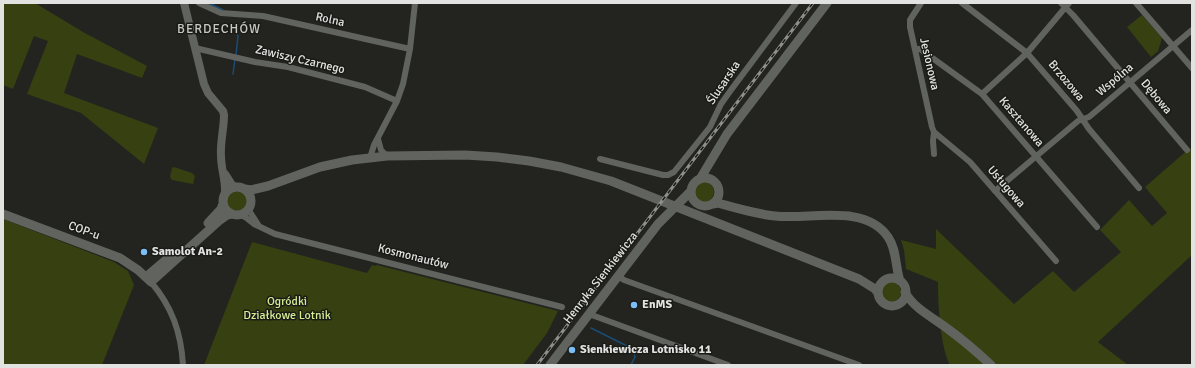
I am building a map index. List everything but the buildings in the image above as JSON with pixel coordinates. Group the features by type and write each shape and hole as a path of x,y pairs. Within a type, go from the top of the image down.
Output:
{"main road":[{"path":"827,3 727,134 700,179 695,182 691,191 692,198 696,203 706,206 718,202 773,216 849,216 863,218 876,225 887,236 892,244 900,281"},
{"path":"148,280 221,209 224,204 225,194 230,189 236,187 251,190 268,186 320,167 370,158 387,156 465,155 529,161 577,171 630,188 859,279 875,288 880,300 886,304 892,305 904,303 921,310"},
{"path":"713,158 711,173 718,192 717,198 713,204"},
{"path":"700,179 713,181"},
{"path":"148,280 227,215 245,212 254,196 268,186"},
{"path":"245,189 249,194 250,204"},
{"name":"Henryka Sienkiewicza","path":"550,365 658,224 691,191"},
{"path":"718,192 721,196 742,208"},
{"name":"Henryka Sienkiewicza","path":"675,208 696,203"},
{"path":"224,204 227,210 236,214"},
{"name":"COP-u","path":"3,214 114,255 130,264 148,280"},
{"path":"878,293 879,287 891,274 896,260"},
{"path":"859,279 877,282 894,278 900,281 904,286 908,297 921,310 960,338 991,365"},
{"path":"899,304 903,299 905,292"}],"street":[{"path":"184,3 204,84 208,93 223,111 224,115 221,156 225,194"},
{"name":"Rolna","path":"199,3 221,13 263,16 410,49"},
{"path":"370,158 374,145 397,101 406,72 415,3"},
{"name":"Ślusarska","path":"600,159 663,175 671,174 710,127 721,104 796,3"},
{"name":"Jesionowa","path":"921,3 910,20 910,27 934,132 934,154"},
{"name":"Brzozowa","path":"962,3 1027,52 1139,188"},
{"path":"1136,3 1192,68"},
{"path":"982,94 1027,52 1065,4"},
{"name":"Dębowa","path":"1065,4 1187,150"},
{"name":"Wspólna","path":"995,191 1078,121 1089,117 1192,30"},
{"name":"Zawiszy Czarnego","path":"195,48 255,62 288,67 365,87 397,101"},
{"name":"Kasztanowa","path":"914,49 920,49 982,94 1096,226"},
{"name":"Usługowa","path":"934,132 970,162 1056,261"},
{"path":"378,139 381,150 387,156"},
{"path":"223,172 232,185 236,187"},
{"path":"250,204 250,212 259,226"},
{"name":"Kosmonautów","path":"236,214 275,234 562,307"},
{"path":"618,276 637,285 859,365"},
{"path":"148,280 167,304 177,324 182,348 183,365"},
{"path":"589,314 728,365"}],"green space":[{"path":"3,3 35,3 83,32 147,66 142,78 77,54 64,93 158,128 144,164 81,113 27,94 48,41 34,36 13,89 3,85"},
{"path":"1142,15 1162,38 1158,51 1151,57 1127,27"},
{"path":"1190,148 1192,151 1192,255 1098,342 1128,365 950,365 942,336 939,313 938,282 906,269 904,250 901,240 936,249 936,229 1014,304 1053,271 1074,292 1121,252 1100,230 1129,200 1152,226 1167,213 1145,187"},
{"path":"174,167 192,173 195,176 193,184 172,180 170,177 172,168"},
{"path":"704,182 711,185 714,192 711,199 704,202 697,199 694,192 697,185"},
{"path":"237,191 244,194 247,201 244,208 237,211 230,208 227,201 230,194"},
{"path":"3,219 114,262 128,271 134,285 102,365 3,365"},
{"name":"Ogródki Działkowe Lotnik","path":"252,242 367,273 372,265 377,265 558,311 547,333 523,365 204,365"},
{"path":"891,282 898,285 901,292 898,299 891,302 884,299 881,292 884,285"}],"waterway":[{"path":"209,3 223,10"},
{"path":"235,29 238,36 236,55"},
{"path":"233,74 235,59"},
{"path":"591,328 633,349 635,357 631,365"}],"railway":[{"path":"537,365 813,3"}],"place":[{"name":"Samolot An-2","path":"144,252"},
{"name":"EnMS","path":"634,305"},
{"name":"Sienkiewicza Lotnisko 11","path":"572,350"}],"district":[{"name":"BERDECHÓW","path":"219,30"}]}
